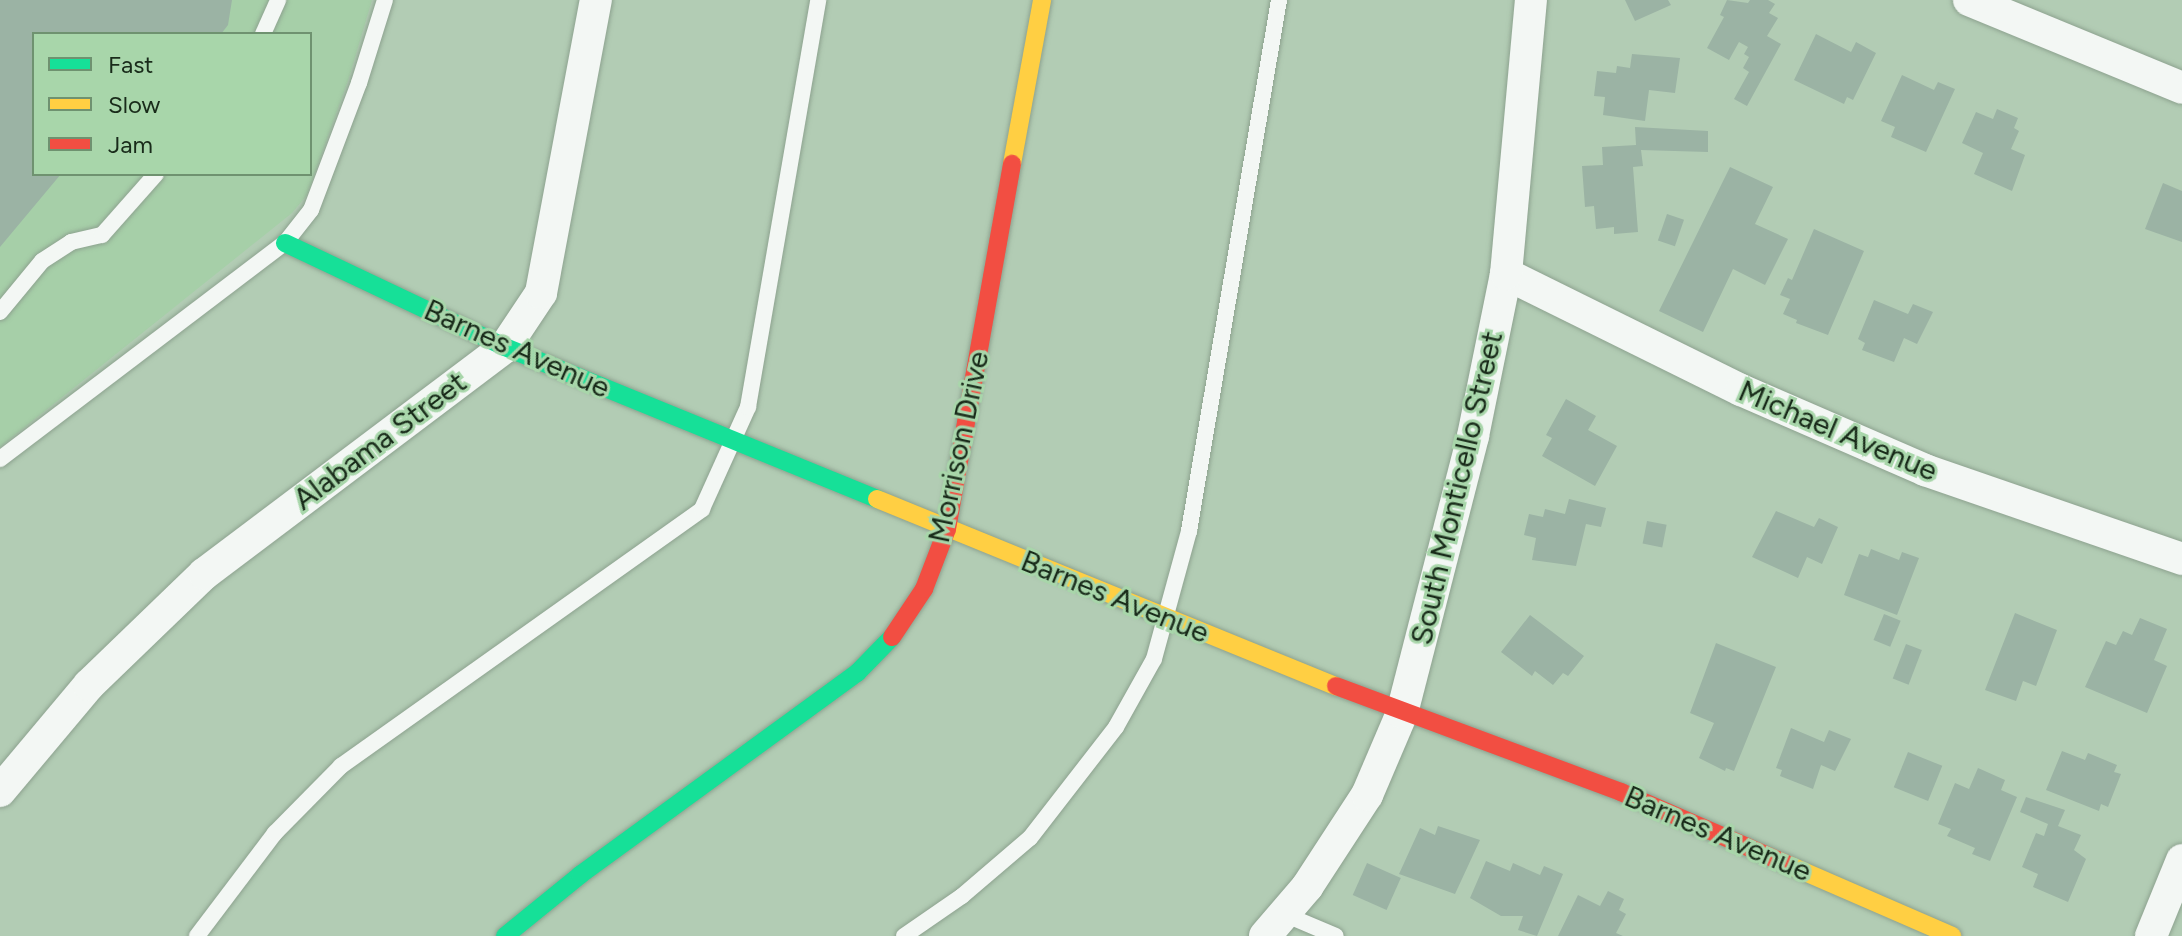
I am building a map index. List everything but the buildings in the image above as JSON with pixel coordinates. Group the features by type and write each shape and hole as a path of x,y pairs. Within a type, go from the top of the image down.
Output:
{"street":[{"name":"Alabama Street","path":"0,791 89,685 204,574 505,347 541,293 596,0"},
{"name":"Morrison Drive","path":"505,936 580,875 857,673 898,631 924,589 947,529 1042,0"},
{"name":"South Monticello Street","path":"1275,925 1307,887 1367,795 1402,713 1470,450 1506,274 1531,0"},
{"path":"1969,0 2182,88"},
{"name":"Barnes Avenue","path":"285,243 505,347 1402,713 1621,792 1952,936"},
{"name":"Michael Avenue","path":"1506,274 1741,390 1925,470 2182,559"},
{"path":"2151,936 2182,860"}],"lane":[{"path":"264,32 278,0"},
{"path":"0,459 285,243 311,210 359,83 385,0"},
{"path":"197,936 275,833 341,766 702,509 748,407 818,0"},
{"path":"904,936 962,896 1030,838 1116,727 1154,659 1189,531 1279,0"},
{"path":"0,312 42,261 71,242 102,235 154,176"},
{"path":"1275,925 1336,936"}],"shaded area":[{"path":"0,0 372,0 349,78 307,195 292,213 0,447"}],"traffic: fast":[{"path":"285,243 505,347 877,499"},
{"path":"505,936 580,875 857,673 892,637"}],"traffic: slow":[{"path":"1012,164 1042,0"},
{"path":"877,499 1336,686"},
{"path":"1789,865 1952,936"}],"traffic: jam":[{"path":"892,637 924,589 947,529 1012,164"},
{"path":"1336,686 1621,792 1789,865"}]}
